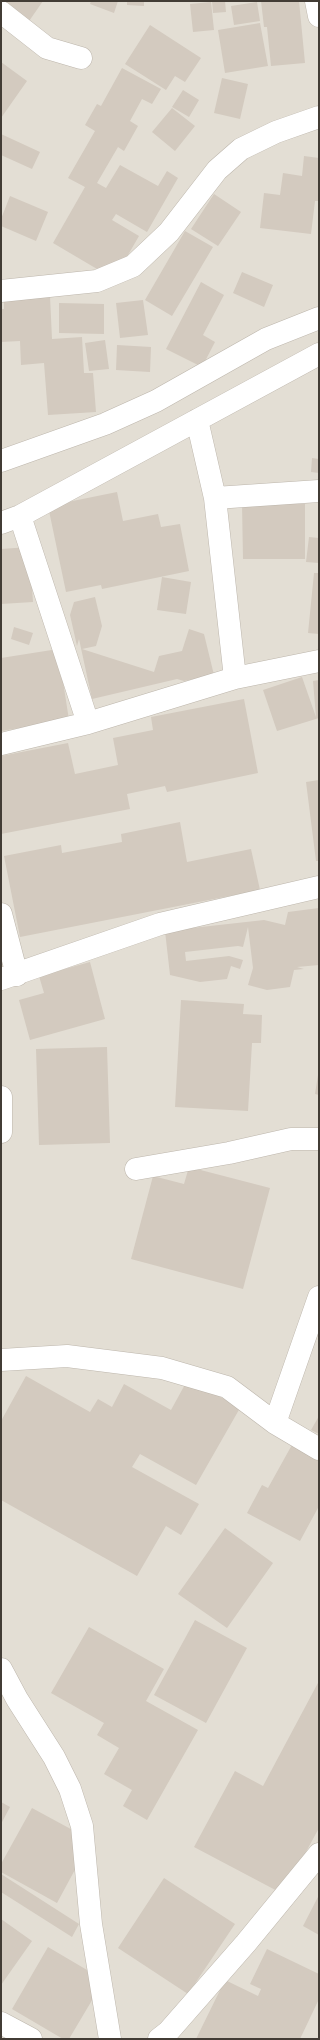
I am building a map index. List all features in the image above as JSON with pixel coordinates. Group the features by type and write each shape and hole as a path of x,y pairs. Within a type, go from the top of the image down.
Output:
{"street":[{"path":"316,1 319,16"},
{"path":"1,12 47,48 81,58"},
{"path":"1,291 97,281 133,266 169,232 217,170 242,149 276,132 319,117"},
{"path":"1,461 105,424 156,401 266,339 319,318"},
{"path":"88,723 10,520 319,354"},
{"path":"197,420 215,498 234,678"},
{"path":"215,498 319,491"},
{"path":"1,744 88,723 234,678 319,661"},
{"path":"1,914 9,977 160,924 319,887"},
{"path":"1,1098 1,1132"},
{"path":"136,1169 230,1153 291,1139 319,1140"},
{"path":"275,1423 319,1297"},
{"path":"1,1360 68,1356 162,1368 227,1387 275,1423 319,1449"},
{"path":"1,1669 17,1699 54,1757 70,1789 82,1826 91,1924 110,2039"},
{"path":"159,2039 168,2032 246,1944 319,1854"},
{"path":"1,2023 31,2039"}],"shaded area":[{"path":"1,1 319,1 319,2039 1,2039"}],"building":[{"path":"1,1 43,1 27,24 1,5"},
{"path":"91,1 118,1 114,13 90,4"},
{"path":"127,1 144,1 144,6 127,5"},
{"path":"212,1 225,1 226,12 213,13"},
{"path":"261,1 299,1 305,63 271,66 267,27 264,27"},
{"path":"211,2 214,30 193,32 190,4"},
{"path":"257,2 260,21 234,25 231,6"},
{"path":"260,23 268,66 225,73 218,30"},
{"path":"150,25 201,58 185,82 175,76 166,90 125,64"},
{"path":"1,62 27,81 1,118"},
{"path":"122,68 161,89 152,104 142,99 130,121 138,126 124,151 118,147 97,183 106,188 120,165 158,186 167,171 178,178 147,232 116,214 112,220 139,236 114,279 53,243 85,187 68,178 95,131 85,125 97,104 101,106"},
{"path":"222,78 248,84 240,119 214,113"},
{"path":"183,90 199,100 189,117 172,107"},
{"path":"172,108 195,126 175,151 152,132"},
{"path":"1,134 40,152 32,169 1,155"},
{"path":"304,156 319,158 319,201 315,201 311,234 260,228 264,193 280,195 283,173 302,176"},
{"path":"214,194 241,212 218,246 191,229"},
{"path":"10,196 48,212 36,241 1,226 1,219"},
{"path":"185,231 213,247 172,316 145,300"},
{"path":"242,272 273,285 264,307 233,293"},
{"path":"201,282 224,295 203,335 215,342 202,367 166,349"},
{"path":"50,296 52,339 82,337 84,373 93,373 96,412 48,415 44,363 21,365 20,341 1,342 1,309 4,309 4,299"},
{"path":"143,300 148,335 120,338 116,303"},
{"path":"59,303 104,304 104,334 59,333"},
{"path":"105,340 109,369 89,371 85,343"},
{"path":"117,345 151,347 150,372 116,370"},
{"path":"312,458 319,459 319,473 311,472"},
{"path":"117,492 123,521 158,514 161,527 180,524 189,571 102,589 101,585 66,592 48,506"},
{"path":"242,504 305,504 305,559 243,559"},
{"path":"309,537 319,538 319,563 306,562"},
{"path":"29,547 33,602 1,604 1,549"},
{"path":"314,573 319,573 319,634 308,633"},
{"path":"162,577 191,582 186,614 157,610"},
{"path":"95,597 102,626 96,646 82,649 154,672 159,656 182,651 189,629 204,634 214,675 184,681 177,679 92,699 79,639 77,646 70,615 74,602"},
{"path":"14,627 33,633 29,645 11,639"},
{"path":"58,649 69,720 1,731 1,658"},
{"path":"302,677 316,717 313,681 319,680 319,718 277,731 263,690"},
{"path":"244,699 258,773 167,792 165,786 127,794 130,809 1,834 1,756 68,743 75,774 118,765 113,738 153,730 151,717"},
{"path":"319,780 319,861 316,861 306,782"},
{"path":"180,822 187,862 251,849 260,890 20,937 4,856 61,845 62,853 122,842 121,834"},
{"path":"319,908 319,965 297,967 304,969 294,970 290,987 267,990 248,985 253,968 248,927 243,947 238,946 185,952 186,961 229,956 243,960 240,969 231,966 227,979 200,982 170,975 165,931 264,920 285,925 288,912"},
{"path":"90,962 105,1019 30,1040 19,1000 44,993 39,976"},
{"path":"181,1000 244,1004 243,1014 262,1015 261,1043 252,1043 248,1111 175,1107"},
{"path":"107,1047 110,1143 39,1145 36,1049"},
{"path":"319,1075 319,1095 315,1094"},
{"path":"189,1167 270,1188 243,1289 131,1259 153,1176 184,1184"},
{"path":"26,1376 90,1412 98,1399 112,1407 124,1384 171,1410 188,1379 240,1408 196,1485 140,1454 132,1467 199,1504 181,1535 166,1526 137,1576 1,1500 1,1421"},
{"path":"319,1416 319,1434 311,1430"},
{"path":"293,1443 319,1457 319,1506 300,1541 247,1513 262,1485 268,1488"},
{"path":"225,1528 273,1563 227,1628 178,1594"},
{"path":"195,1620 247,1648 206,1723 154,1695"},
{"path":"89,1627 164,1669 146,1701 198,1730 147,1820 123,1806 132,1790 104,1774 119,1748 97,1735 104,1723 51,1693"},
{"path":"319,1681 319,1828 283,1894 194,1847 235,1771 263,1786"},
{"path":"1,1802 10,1807 1,1824"},
{"path":"32,1808 91,1840 57,1903 1,1872 1,1864"},
{"path":"1,1874 79,1924 72,1937 1,1892"},
{"path":"164,1878 235,1924 188,1994 118,1948"},
{"path":"319,1895 319,1935 303,1926"},
{"path":"1,1919 32,1941 1,1985"},
{"path":"48,1947 104,1980 69,2039 63,2039 12,2009"},
{"path":"267,1949 319,1974 319,1999 300,2039 196,2039 225,1980 258,1996 261,1989 250,1984"}]}
